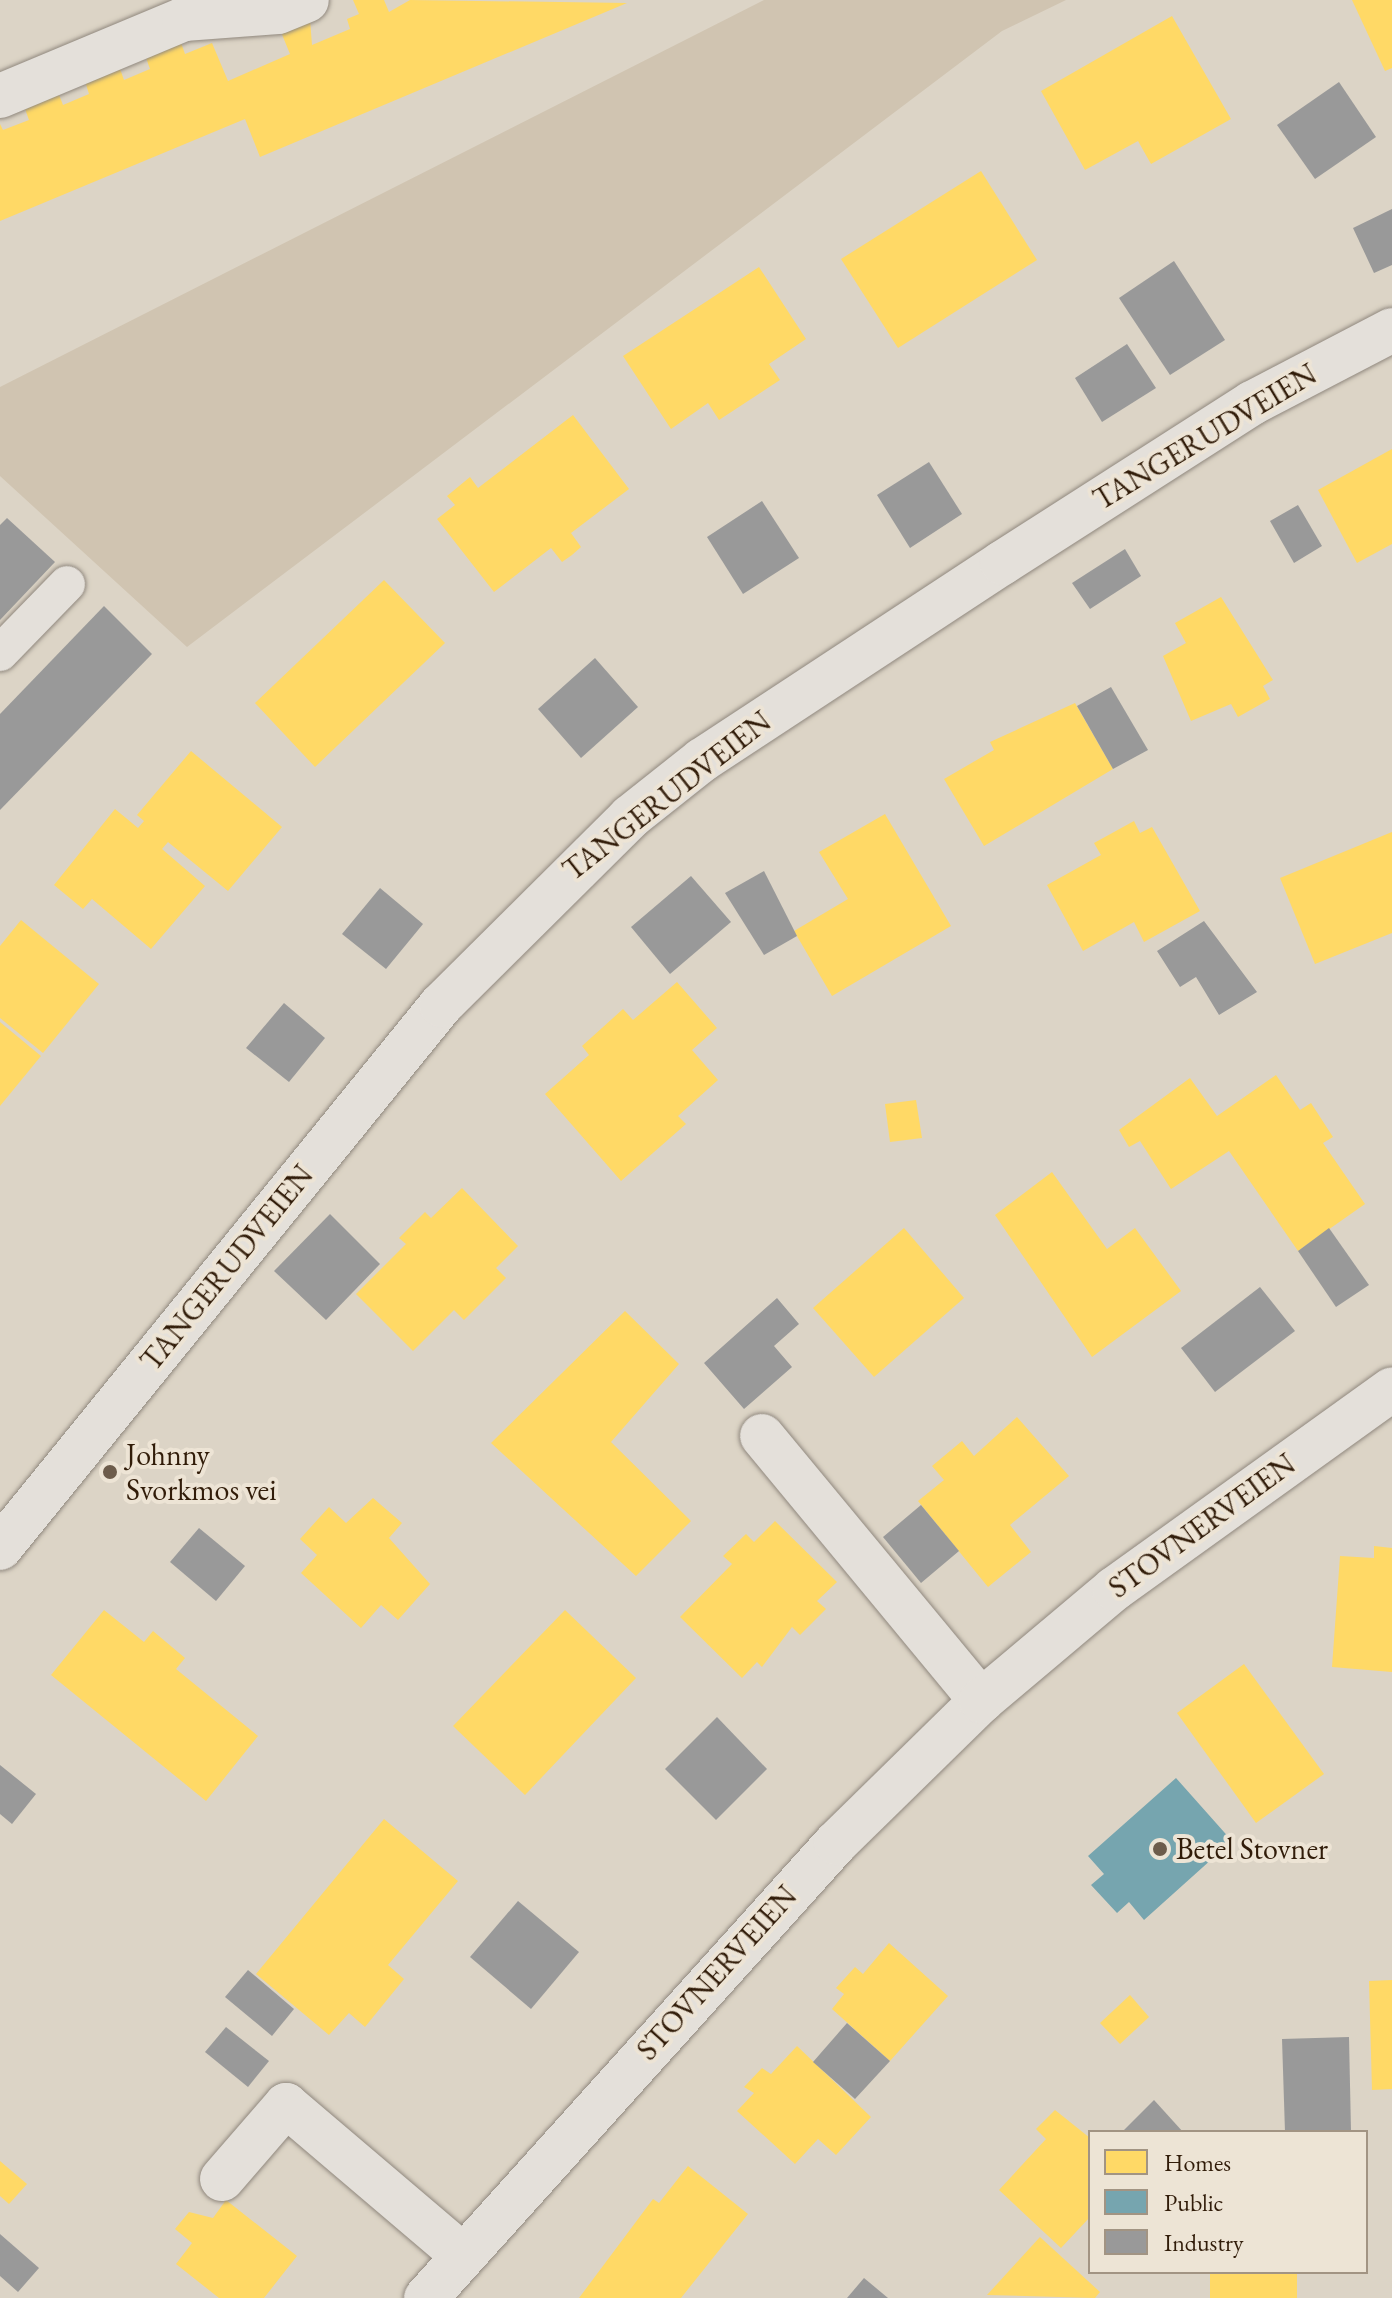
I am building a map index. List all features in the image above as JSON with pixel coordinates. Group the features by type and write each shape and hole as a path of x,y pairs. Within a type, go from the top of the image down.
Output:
{"street":[{"path":"0,96 184,19 278,12 307,0"},
{"name":"TANGERUDVEIEN","path":"0,1548 441,1005 619,827 702,760 1002,563 1252,403 1392,330"},
{"name":"STOVNERVEIEN","path":"426,2298 461,2254 836,1843 981,1701 1114,1589 1392,1389"},
{"path":"762,1436 981,1701"},
{"path":"222,2179 286,2105 461,2254"}],"lane":[{"path":"0,653 67,584"}],"shaded area":[{"path":"764,0 1066,0 1002,31 187,647 0,476 0,387"}],"building: Homes":[{"path":"353,0 384,0 389,12 410,0 627,3 260,157 245,119 0,221 0,124 3,130 29,120 24,106 58,92 63,105 89,94 85,81 119,66 124,80 150,69 145,55 180,40 185,54 212,43 228,81 290,54 281,32 310,19 312,45 350,29 347,19 359,14"},
{"path":"1352,0 1392,0 1392,68 1385,71"},
{"path":"1172,16 1231,119 1151,164 1138,141 1085,170 1041,91"},
{"path":"981,171 1037,260 898,348 841,259"},
{"path":"759,267 806,339 769,364 780,380 719,420 708,403 671,429 623,356"},
{"path":"573,415 629,489 571,533 581,547 572,555 562,562 551,548 494,592 437,519 455,505 447,496 470,477 478,488"},
{"path":"1392,449 1392,544 1357,563 1318,490"},
{"path":"384,580 445,643 315,767 255,703"},
{"path":"1221,597 1273,680 1263,686 1270,699 1238,717 1231,704 1191,721 1163,656 1186,643 1175,623"},
{"path":"1075,703 1113,769 984,846 944,779 994,750 990,742"},
{"path":"191,751 282,827 228,891 168,842 162,849 205,886 151,949 92,899 83,909 54,885 115,809 138,828 144,821 137,815"},
{"path":"885,814 951,926 832,996 794,931 848,899 819,852"},
{"path":"1134,821 1140,833 1152,827 1200,911 1144,942 1134,922 1083,951 1047,885 1101,855 1094,843"},
{"path":"1392,832 1392,933 1315,964 1280,878"},
{"path":"21,920 99,984 43,1053 0,1018 0,946"},
{"path":"677,982 717,1028 692,1050 718,1080 678,1116 686,1124 621,1181 545,1094 589,1055 582,1046 623,1009 633,1020"},
{"path":"0,1022 41,1056 0,1106"},
{"path":"1276,1075 1300,1110 1311,1103 1333,1137 1323,1143 1365,1204 1298,1251 1229,1151 1171,1189 1140,1141 1129,1147 1119,1130 1190,1078 1217,1116"},
{"path":"916,1100 922,1138 890,1142 885,1104"},
{"path":"1052,1172 1107,1249 1135,1228 1181,1291 1092,1357 995,1215"},
{"path":"462,1188 518,1246 496,1268 506,1278 464,1320 454,1310 413,1351 356,1294 406,1244 399,1238 425,1212 431,1218"},
{"path":"904,1228 964,1298 874,1377 813,1308"},
{"path":"625,1311 679,1364 611,1442 691,1521 636,1576 491,1443"},
{"path":"1017,1417 1069,1476 1010,1525 1031,1552 988,1587 918,1501 944,1480 932,1466 962,1441 974,1456"},
{"path":"373,1498 402,1523 389,1538 430,1584 398,1620 381,1605 361,1628 301,1573 317,1555 300,1539 329,1507 346,1523"},
{"path":"775,1521 837,1582 817,1601 826,1609 800,1635 792,1627 762,1667 757,1662 742,1678 680,1617 732,1564 723,1556 746,1534 754,1542"},
{"path":"1374,1546 1392,1548 1392,1672 1332,1667 1340,1556 1374,1558"},
{"path":"104,1610 144,1642 153,1631 185,1658 176,1669 258,1736 206,1801 51,1675"},
{"path":"565,1610 636,1678 525,1795 453,1726"},
{"path":"1244,1664 1324,1774 1256,1823 1177,1713"},
{"path":"384,1819 458,1881 388,1965 404,1979 365,2027 349,2013 329,2035 256,1974"},
{"path":"889,1943 948,1996 890,2061 832,2009 844,1994 836,1988 855,1967 863,1974"},
{"path":"1392,1980 1392,2089 1372,2090 1369,1981"},
{"path":"1130,1995 1149,2017 1120,2044 1100,2023"},
{"path":"797,2046 871,2117 836,2155 818,2139 795,2164 737,2111 754,2093 744,2087 762,2068 771,2074"},
{"path":"1055,2110 1088,2136 1088,2219 1061,2248 999,2190 1046,2139 1036,2129"},
{"path":"0,2161 27,2184 9,2204 0,2196"},
{"path":"688,2166 748,2214 681,2298 579,2298 653,2199 659,2203"},
{"path":"226,2200 297,2256 264,2298 219,2298 176,2264 192,2243 175,2229 189,2212 213,2218"},
{"path":"1040,2237 1100,2292 1095,2298 987,2295"},
{"path":"1210,2274 1297,2274 1297,2298 1210,2298"}],"building: Public":[{"name":"Betel Stovner","path":"1176,1778 1232,1841 1144,1920 1129,1902 1117,1913 1091,1885 1104,1874 1088,1856"}],"building: Industry":[{"path":"1339,82 1376,137 1315,179 1277,125"},
{"path":"1392,209 1392,265 1374,273 1353,228"},
{"path":"1174,261 1225,340 1170,375 1119,298"},
{"path":"1127,344 1156,388 1102,422 1075,378"},
{"path":"929,462 962,514 910,548 877,495"},
{"path":"762,501 799,558 743,594 707,537"},
{"path":"1298,505 1322,546 1294,563 1270,521"},
{"path":"7,518 55,562 0,620 0,525"},
{"path":"1125,549 1141,576 1090,609 1072,583"},
{"path":"104,606 152,654 0,810 0,714"},
{"path":"595,658 638,707 581,758 538,709"},
{"path":"1111,687 1148,750 1113,769 1077,706"},
{"path":"764,871 797,936 764,955 725,893"},
{"path":"691,876 731,922 670,974 631,927"},
{"path":"380,888 423,924 386,969 342,934"},
{"path":"1204,921 1257,992 1219,1015 1196,977 1180,987 1157,951"},
{"path":"284,1003 325,1038 289,1082 246,1048"},
{"path":"330,1214 380,1264 326,1320 274,1271"},
{"path":"1329,1228 1369,1285 1336,1307 1298,1251"},
{"path":"1260,1287 1295,1331 1215,1392 1181,1348"},
{"path":"777,1298 799,1324 774,1346 792,1367 744,1409 704,1363"},
{"path":"921,1505 959,1551 921,1583 883,1537"},
{"path":"199,1528 245,1566 216,1601 170,1562"},
{"path":"717,1717 767,1769 716,1820 665,1769"},
{"path":"0,1765 36,1794 12,1824 0,1814"},
{"path":"518,1901 579,1952 531,2009 470,1957"},
{"path":"248,1970 294,2009 272,2036 225,1997"},
{"path":"847,2023 890,2061 855,2099 813,2062"},
{"path":"226,2027 269,2061 248,2087 205,2052"},
{"path":"1349,2037 1351,2130 1285,2130 1282,2039"},
{"path":"1154,2100 1181,2130 1124,2130"},
{"path":"0,2234 39,2268 18,2292 0,2276"},
{"path":"864,2278 888,2298 847,2298"}],"place":[{"name":"Johnny Svorkmos vei","path":"110,1472"},
{"name":"Betel Stovner","path":"1160,1849"}]}
